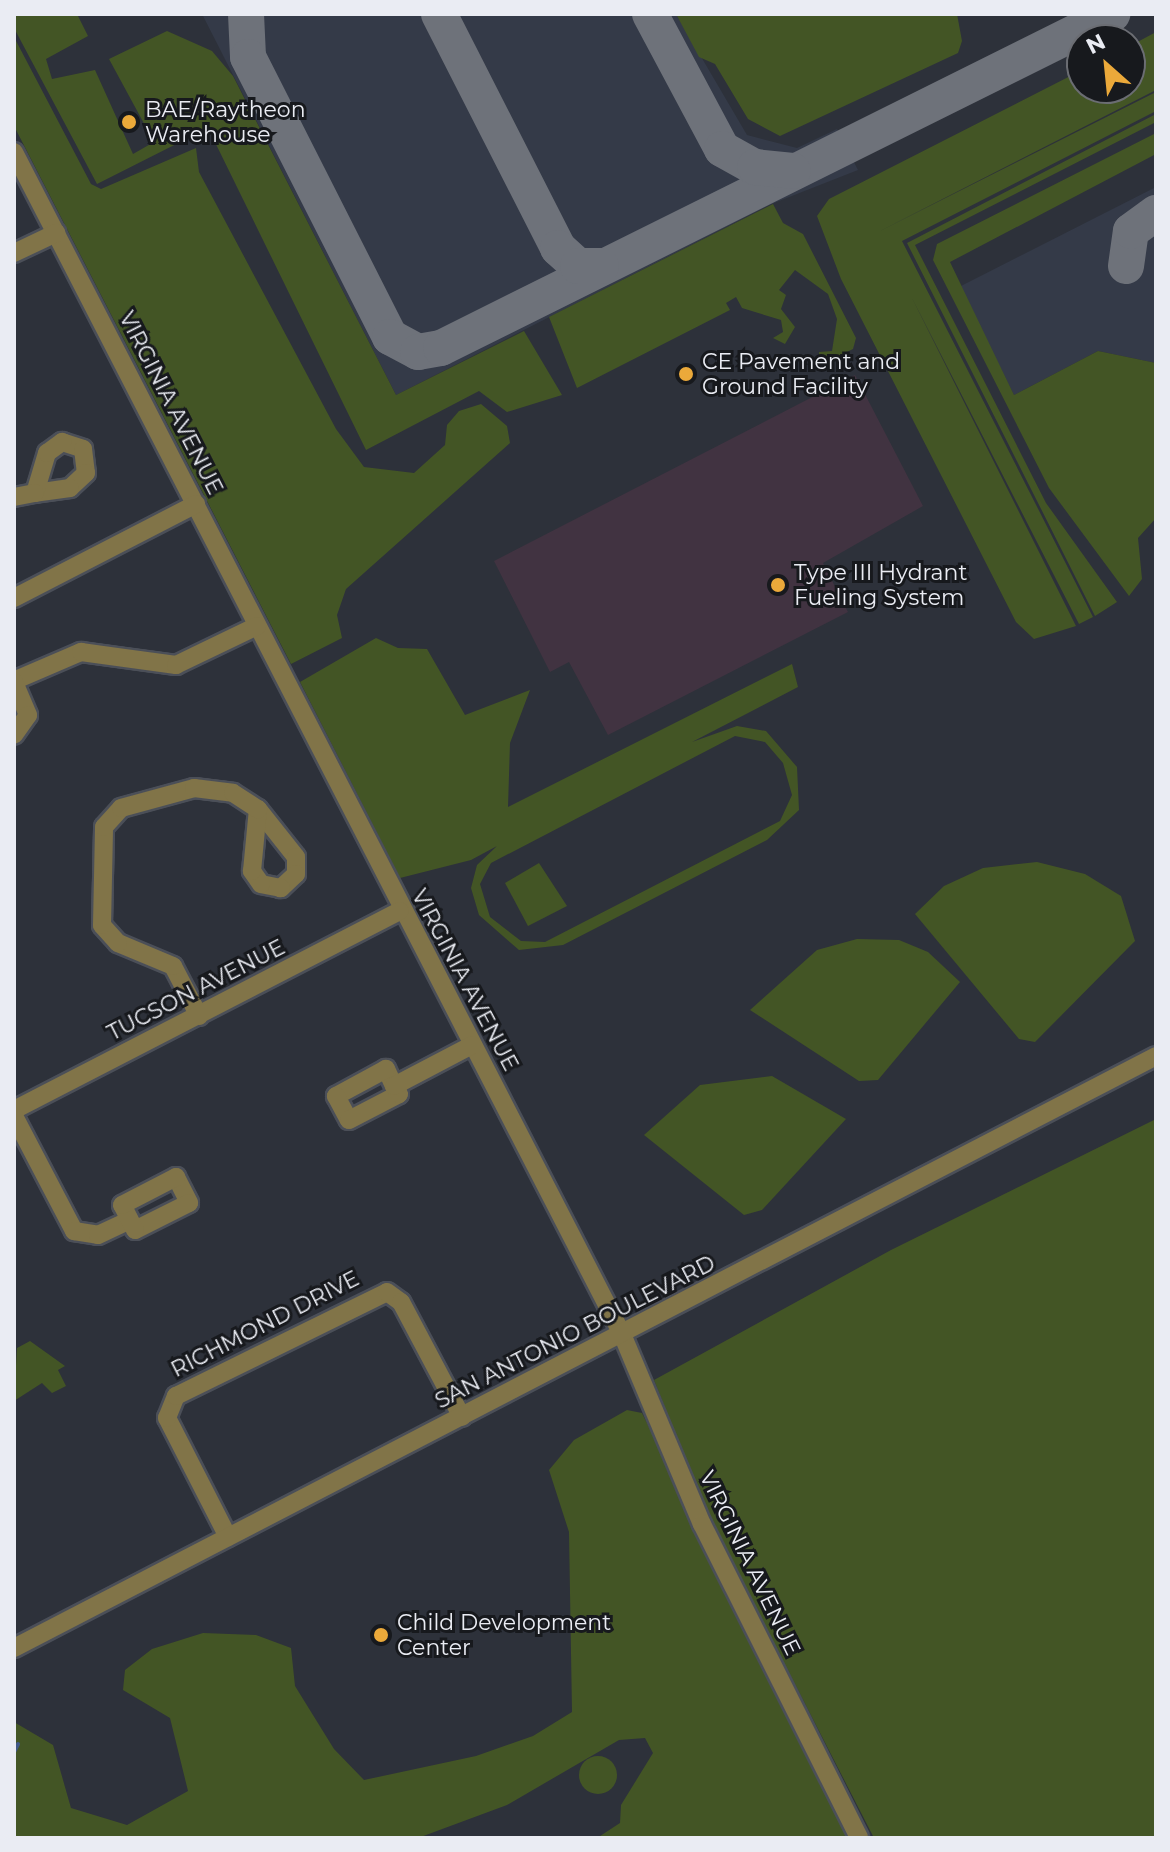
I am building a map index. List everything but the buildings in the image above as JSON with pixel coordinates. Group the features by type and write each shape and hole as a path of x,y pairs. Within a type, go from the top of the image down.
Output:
{"street":[{"name":"VIRGINIA AVENUE","path":"14,152 196,504 400,911 622,1334 702,1524 859,1838"},
{"path":"14,253 56,233"},
{"path":"14,497 35,493"},
{"path":"14,598 196,504"},
{"path":"14,735 28,715 16,681 81,652 176,665 257,626"},
{"path":"199,1016 173,966 118,943 102,925 104,827 121,808 194,788 233,793 258,809"},
{"name":"TUCSON AVENUE","path":"14,1113 400,911"},
{"path":"394,1086 472,1045"},
{"name":"SAN ANTONIO BOULEVARD","path":"14,1648 1156,1056"},
{"path":"14,1113 74,1231 98,1235 130,1220"},
{"name":"RICHMOND DRIVE","path":"228,1537 167,1418 176,1396 387,1292 401,1302 462,1417"}],"shaded area":[{"path":"202,14 676,14 747,135 797,148 837,129 858,170 774,203 396,395"},
{"path":"1156,187 1156,363 1098,351 1014,395 959,287"},
{"path":"855,375 923,506 823,563 848,612 608,735 569,662 550,672 494,561"}],"green space":[{"path":"14,14 77,14 88,36 46,59 52,79 95,70 133,154 154,142 109,59 167,31 212,51 233,76 396,395 524,331 562,395 507,412 479,391 366,450 208,128 97,184 14,28"},
{"path":"676,14 957,14 962,41 958,53 780,136 748,119 715,64 699,57"},
{"path":"1156,32 1156,90 1146,95 1146,37"},
{"path":"14,37 91,184 101,189 196,148 199,172 336,429 364,467 414,473 445,445 447,425 459,411 481,404 507,426 510,443 346,589 337,615 342,638 291,664 14,126"},
{"path":"1066,78 1066,104 1129,104 878,232 1132,104 1146,104 1146,97 1156,92 1156,111 902,241 1093,617 1079,624 912,298 1076,626 1034,639 1016,622 841,279 817,216 829,199"},
{"path":"1156,114 1156,122 915,245 1046,503 1117,602 1095,616 907,243"},
{"path":"1156,133 1156,154 950,262 1014,395 1098,351 1156,363 1156,518 1138,538 1142,579 1129,596 1049,488 933,260 937,244"},
{"path":"773,204 783,223 803,234 856,338 853,349 819,365 819,352 832,351 837,319 828,294 795,270 779,290 786,295 781,309 795,327 785,344 773,338 783,332 781,320 742,308 736,297 726,303 730,310 577,388 549,317"},
{"path":"376,638 398,648 427,649 465,715 530,690 510,743 508,807 792,664 798,687 692,742 737,726 766,731 797,767 799,810 767,840 563,945 519,950 479,915 471,888 477,865 497,846 623,778 471,860 400,878 300,682","holes":["735,736 765,742 783,763 792,795 780,821 545,942 521,941 490,917 480,884 491,863"]},
{"path":"1037,862 1085,874 1121,896 1135,941 1035,1042 1019,1039 915,914 944,886 983,868"},
{"path":"539,863 567,906 528,926 505,883"},
{"path":"857,939 899,940 928,952 960,982 878,1080 859,1081 750,1010 817,950"},
{"path":"772,1076 846,1119 762,1210 744,1215 644,1135 700,1085"},
{"path":"1156,1119 1156,1838 874,1838 707,1513 654,1380 891,1250"},
{"path":"30,1341 65,1366 58,1370 66,1386 52,1393 42,1383 14,1401 17,1348"},
{"path":"627,1410 642,1413 853,1838 597,1838 620,1823 621,1805 653,1753 645,1738 619,1740 507,1805 418,1838 14,1838 14,1722 53,1745 71,1808 127,1825 188,1791 170,1718 123,1690 125,1670 152,1649 203,1633 256,1635 291,1648 295,1686 334,1749 364,1780 476,1756 533,1736 572,1712 569,1532 549,1470 574,1440"},
{"path":"598,1756 612,1761 617,1775 612,1789 598,1794 584,1789 579,1775 584,1761"}],"waterway":[{"path":"14,1752 18,1744"}],"taxiway":[{"path":"246,14 248,57 390,337 418,352 441,348 1112,14"},
{"path":"439,14 558,248 578,266 601,266"},
{"path":"650,14 722,149 755,167 793,171"},
{"path":"1126,266 1131,231 1156,213"}],"place":[{"name":"BAE/Raytheon Warehouse","path":"129,122"},
{"name":"CE Pavement and Ground Facility","path":"686,374"},
{"name":"Type III Hydrant Fueling System","path":"778,585"},
{"name":"Child Development Center","path":"381,1635"}]}
